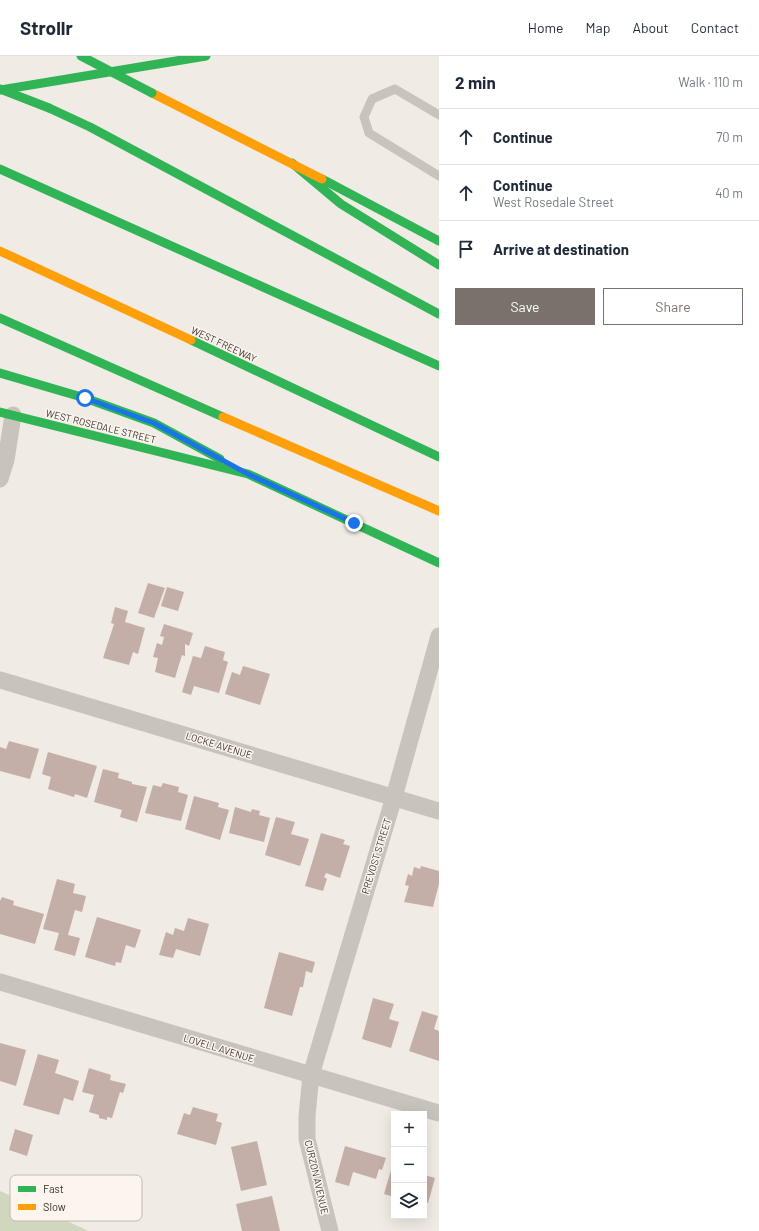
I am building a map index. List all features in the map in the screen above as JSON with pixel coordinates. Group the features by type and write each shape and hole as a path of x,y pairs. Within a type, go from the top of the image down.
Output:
{"main road":[{"path":"81,56 152,94 292,163 439,241"},
{"path":"0,89 206,56"},
{"path":"0,89 49,108 90,127 439,314"},
{"path":"292,163 341,204 439,264"},
{"path":"0,169 439,366"},
{"name":"WEST FREEWAY","path":"0,251 439,457"},
{"path":"0,318 71,351 439,511"},
{"path":"0,373 85,398 154,423 248,474"},
{"name":"WEST ROSEDALE STREET","path":"7,413 248,474 439,563"}],"street":[{"path":"0,479 6,460 7,413"},
{"name":"PREVOST STREET","path":"311,1075 394,797 439,636"},
{"name":"LOCKE AVENUE","path":"0,680 439,811"},
{"name":"LOVELL AVENUE","path":"0,982 439,1113"},
{"name":"CURZON AVENUE","path":"311,1075 307,1116 307,1139 330,1231"}],"lane":[{"path":"439,115 395,90 372,99 364,117 369,133 439,176"}],"green space":[{"path":"0,1191 10,1195 10,1221 67,1221 89,1231 0,1231"}],"building":[{"path":"148,583 165,588 154,618 138,613"},
{"path":"167,587 184,592 178,611 161,606"},
{"path":"115,607 128,611 125,622 145,628 138,654 133,652 129,665 103,658 114,624 111,623"},
{"path":"164,624 193,633 189,646 185,644 185,656 182,655 175,678 155,672 158,658 153,657 157,643 162,645 164,637 160,636"},
{"path":"205,646 225,652 223,660 228,662 219,693 194,686 191,695 182,692 193,656 201,658"},
{"path":"243,666 270,674 260,705 225,694 232,672 240,675"},
{"path":"9,741 39,749 30,779 0,771 0,747 6,749"},
{"path":"48,752 97,766 87,798 75,794 74,797 48,789 51,777 42,774"},
{"path":"103,769 119,773 118,778 132,782 132,784 147,787 137,822 120,817 122,810 94,802"},
{"path":"163,783 179,787 178,792 188,795 181,821 145,813 153,785 161,787"},
{"path":"194,796 219,803 218,807 229,810 220,840 185,829"},
{"path":"235,807 251,812 252,809 260,811 259,815 270,818 264,842 229,833"},
{"path":"276,817 295,822 291,834 309,839 300,866 265,855"},
{"path":"321,833 345,840 343,844 350,846 340,878 326,873 324,877 327,879 323,891 305,886"},
{"path":"421,866 439,871 439,884 433,907 404,902 409,886 405,885 408,874 412,876 414,867 420,869"},
{"path":"57,879 75,884 73,893 86,896 82,912 75,910 68,935 80,938 75,956 54,950 59,933 43,929"},
{"path":"2,897 14,901 13,905 44,914 35,944 0,934 0,901"},
{"path":"97,917 141,930 135,948 126,945 121,963 116,962 115,966 85,957"},
{"path":"188,918 209,924 200,956 176,949 173,958 159,955 166,932 173,935 175,928 184,931"},
{"path":"279,952 315,962 312,973 306,971 303,987 300,987 292,1016 264,1008"},
{"path":"373,998 394,1004 389,1019 399,1022 391,1048 362,1039"},
{"path":"422,1011 438,1016 434,1029 439,1031 439,1061 409,1051"},
{"path":"0,1043 26,1050 16,1086 0,1081"},
{"path":"38,1054 59,1060 55,1073 79,1081 73,1101 64,1098 59,1115 23,1105"},
{"path":"89,1068 111,1075 110,1080 126,1084 123,1093 120,1092 112,1118 107,1117 107,1120 99,1118 99,1115 89,1112 94,1095 82,1092"},
{"path":"193,1107 218,1114 216,1121 222,1123 216,1145 177,1134 184,1113 190,1115"},
{"path":"15,1129 33,1135 27,1156 9,1150"},
{"path":"257,1141 267,1185 241,1191 231,1147"},
{"path":"345,1146 386,1158 382,1170 379,1169 376,1179 353,1172 349,1186 335,1182"},
{"path":"391,1170 391,1196 384,1194"},
{"path":"427,1176 435,1178 427,1203"},
{"path":"272,1196 280,1231 242,1231 236,1204"}],"traffic: fast":[{"path":"81,56 152,93"},
{"path":"0,90 206,56"},
{"path":"0,89 49,108"},
{"path":"49,108 90,127 439,314"},
{"path":"292,163 341,204 439,265"},
{"path":"0,169 439,366"},
{"path":"322,179 439,241"},
{"path":"0,318 223,417"},
{"path":"191,340 439,457"},
{"path":"0,373 85,398 154,423 220,459"},
{"path":"0,412 248,474 439,563"}],"traffic: slow":[{"path":"152,93 322,179"},
{"path":"0,251 191,340"},
{"path":"223,417 439,511"}],"route":[{"path":"85,398 154,423 248,474 354,523"}]}
